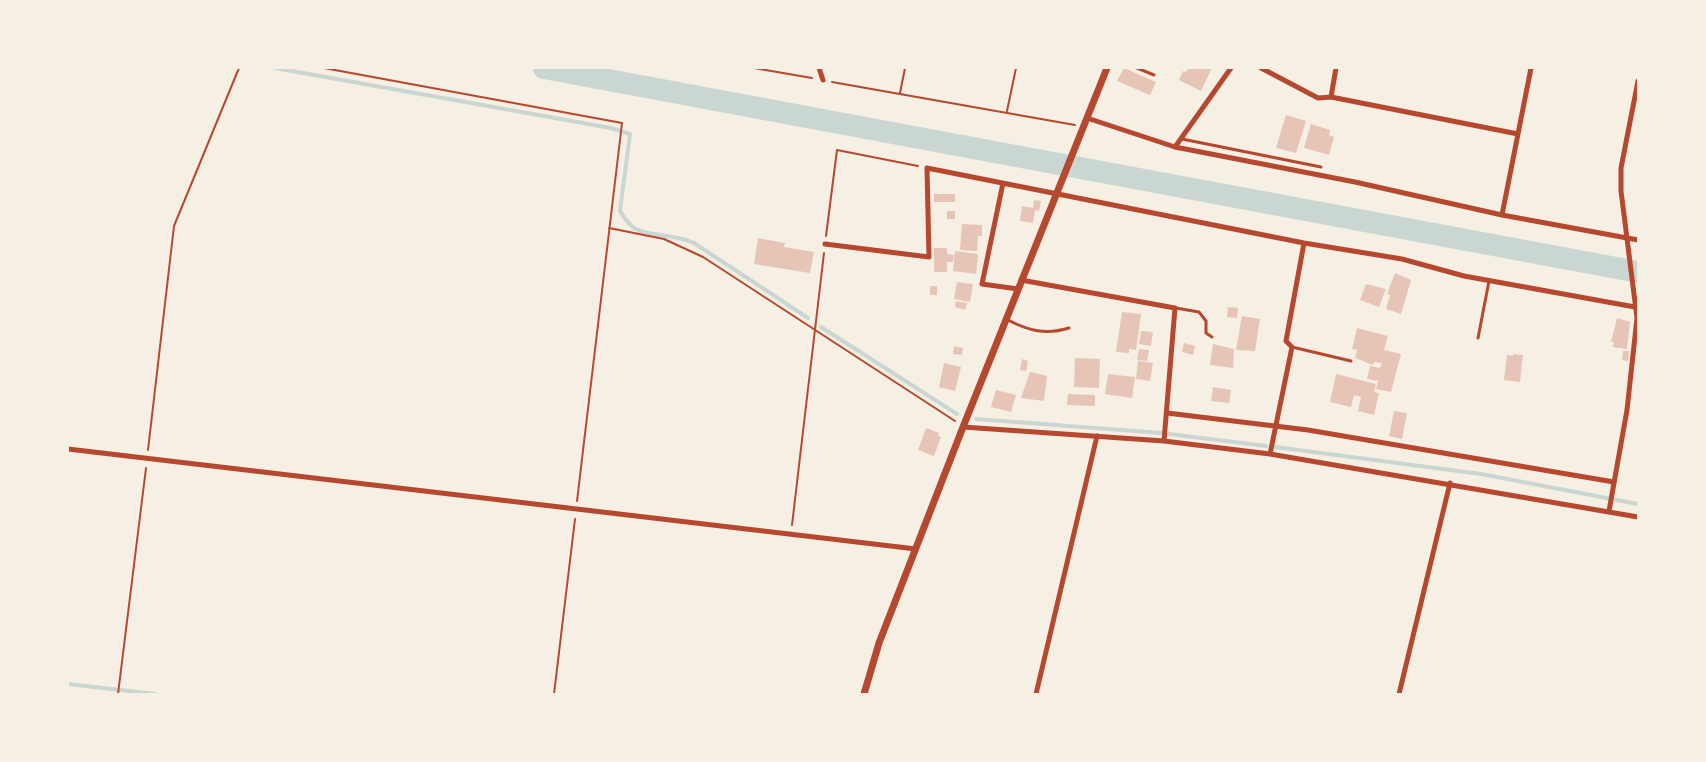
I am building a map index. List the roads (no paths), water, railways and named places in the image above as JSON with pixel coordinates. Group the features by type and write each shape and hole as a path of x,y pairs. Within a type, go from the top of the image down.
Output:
{"street":[{"path":"819,68 823,80"},
{"path":"864,694 879,643 1107,68"},
{"path":"1175,147 1231,68"},
{"path":"1261,68 1318,98 1330,97 1518,134"},
{"path":"1330,97 1336,68"},
{"path":"1502,215 1532,68"},
{"path":"1610,511 1627,410 1638,318 1627,238 1621,168 1638,81"},
{"path":"1087,117 1175,147 1355,182 1502,215 1638,240"},
{"path":"825,244 929,257 927,168 1635,307"},
{"path":"1003,183 982,284 1018,289"},
{"path":"1270,454 1292,347 1286,341 1304,243"},
{"path":"1022,280 1175,308 1164,441"},
{"path":"1167,413 1276,426 1614,482"},
{"path":"963,427 1164,441 1270,454 1638,517"},
{"path":"1036,694 1097,436"},
{"path":"68,448 916,549"},
{"path":"1399,694 1450,483"}],"lane":[{"path":"1137,68 1154,75"},
{"path":"1181,139 1321,167"},
{"path":"1478,338 1489,280"},
{"path":"1175,308 1199,312 1206,321 1206,333 1212,338"},
{"path":"1006,319 1025,329 1042,332 1069,328"},
{"path":"1292,347 1351,361"}],"waterway":[{"path":"275,68 611,128 630,134 620,211 629,224 643,232 694,243 808,318"},
{"path":"544,68 1638,272"},
{"path":"821,327 957,414"},
{"path":"976,419 1161,433"},
{"path":"1169,434 1266,446"},
{"path":"1275,447 1481,474 1638,504"},
{"path":"68,684 155,694"}]}
